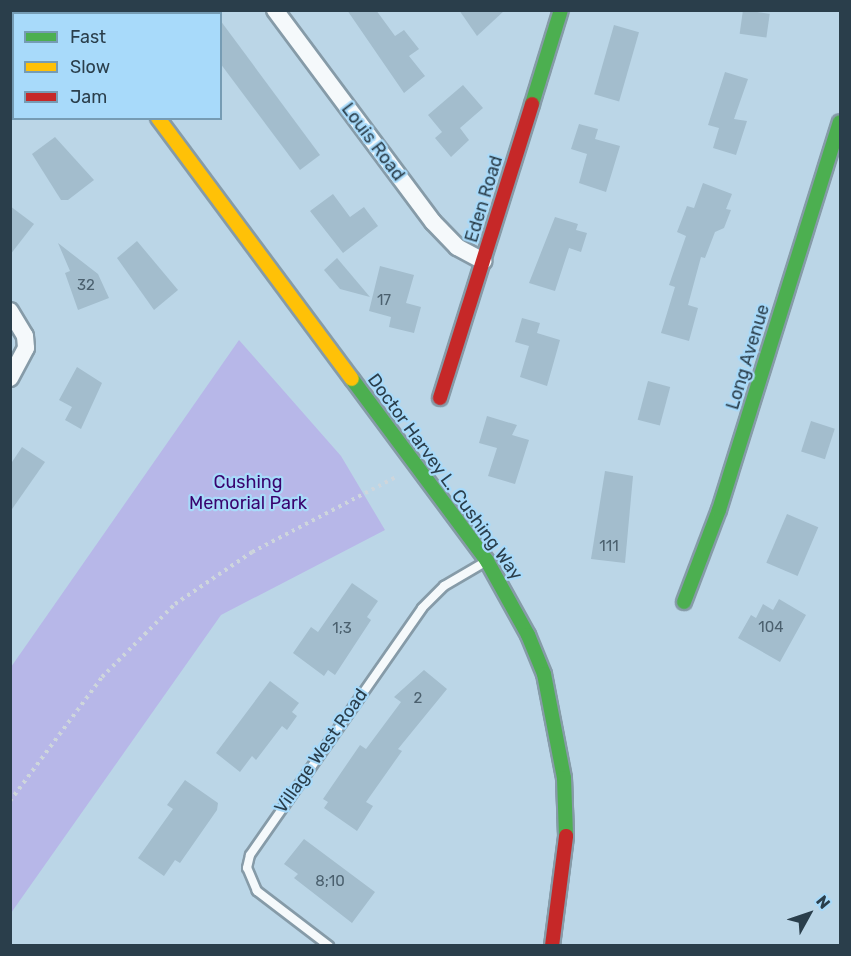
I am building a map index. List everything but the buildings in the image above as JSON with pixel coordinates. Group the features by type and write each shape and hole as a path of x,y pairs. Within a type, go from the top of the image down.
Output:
{"street":[{"name":"Louis Road","path":"274,10 433,222 457,248 483,261"},
{"name":"Eden Road","path":"440,398 561,10"},
{"name":"Doctor Harvey L. Cushing Way","path":"159,120 487,561 528,634 544,674 560,743 566,850 552,945"},
{"name":"Long Avenue","path":"684,602 719,510 840,122"},
{"path":"10,311 26,336 26,348 10,378"}],"lane":[{"name":"Village West Road","path":"329,945 256,891 247,868 250,855 422,608 444,586 487,561"}],"path":[{"path":"10,801 102,677 175,604 252,552 365,496 416,464"}],"green space":[{"name":"Cushing Memorial Park","path":"239,340 341,456 385,530 221,615 11,913 11,667"}],"traffic: fast":[{"path":"532,104 561,10"},
{"path":"684,602 719,510 840,122"},
{"path":"352,379 487,561 528,635 544,674 564,778 566,836"}],"traffic: slow":[{"path":"159,120 352,379"}],"traffic: jam":[{"path":"440,398 532,104"},
{"path":"552,946 566,836"}]}
